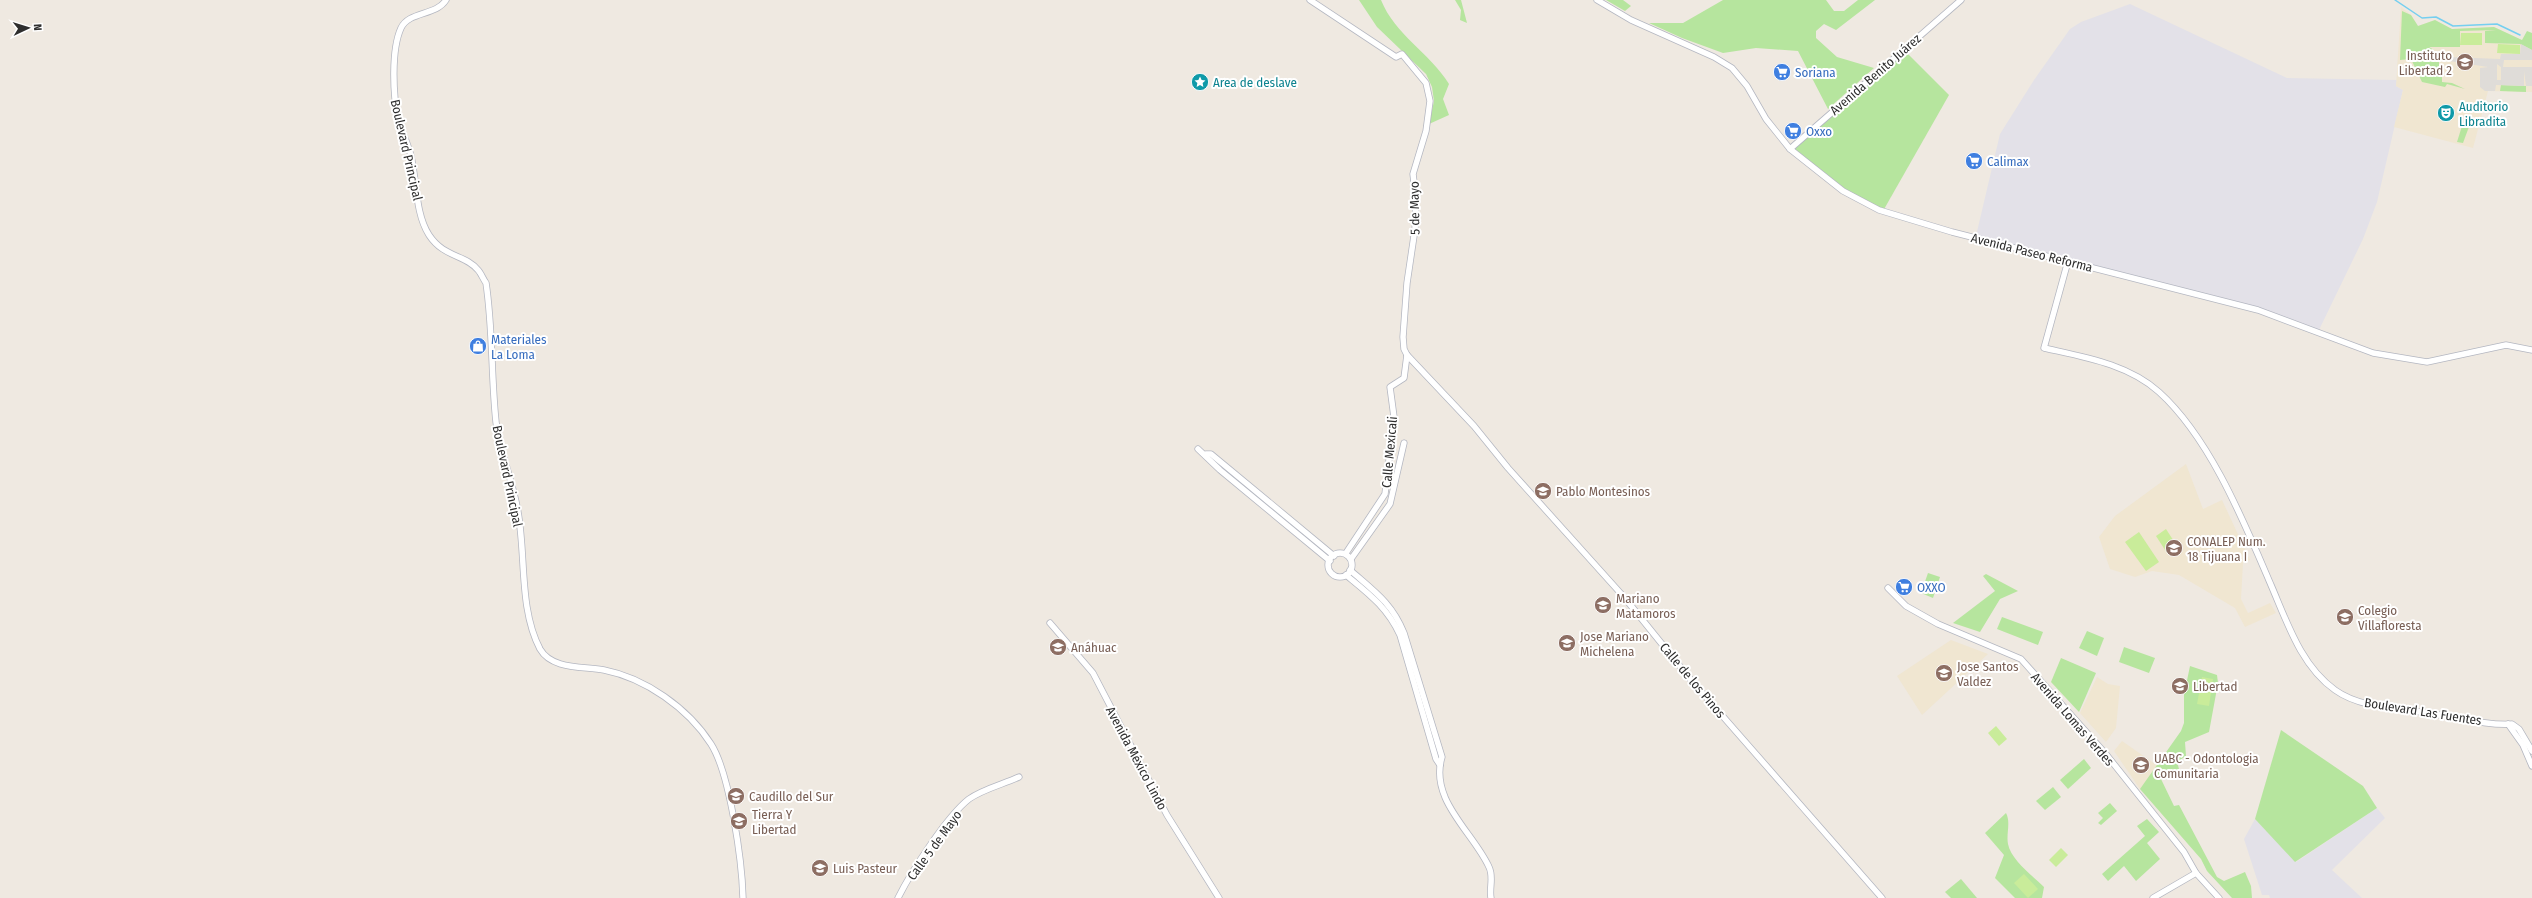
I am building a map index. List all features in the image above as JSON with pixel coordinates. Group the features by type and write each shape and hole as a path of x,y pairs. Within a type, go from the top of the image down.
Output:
{"street":[{"name":"Boulevard Principal","path":"446,0 442,6 414,17 402,26 397,40 394,95 398,119 410,155 422,218 429,234 438,246 447,253 466,261 478,269 486,283 496,424 519,512 528,609 534,636 541,652 556,663 629,677 655,690 695,725 712,745 726,784 733,820 743,898"},
{"name":"5 de Mayo","path":"1310,0 1396,57 1402,54 1426,83 1430,101 1426,131 1413,174 1416,199 1415,229 1407,282 1404,349"},
{"name":"Avenida Paseo Reforma","path":"1597,0 1631,20 1714,57 1732,68 1747,86 1766,119 1790,149 1843,191 1879,210 1929,226 2258,310 2373,353 2428,362 2506,345 2532,350"},
{"name":"Avenida Benito Juárez","path":"1790,149 1961,0"},
{"name":"Boulevard Las Fuentes","path":"2068,261 2044,348 2129,371 2159,391 2178,412 2205,448 2253,543 2307,661 2316,675 2336,691 2363,703 2516,725 2532,751"},
{"name":"Calle de los Pinos","path":"1404,349 1407,355 1474,426 1508,468 1624,597 1691,680 1882,898"},
{"name":"Calle Mexicali","path":"1346,553 1385,494 1394,417 1390,387 1404,378 1407,355"},
{"name":"Calle Mexicali","path":"1351,558 1390,504 1404,443"},
{"path":"1198,448 1206,454 1220,470 1330,561"},
{"path":"1206,454 1211,454 1334,556"},
{"path":"1338,553 1346,553 1351,558 1348,572 1337,578 1331,576 1328,569 1330,561 1338,553"},
{"path":"1348,572 1396,614 1413,671 1436,759 1440,765 1441,786 1445,799 1490,868 1491,898"},
{"name":"Avenida Lomas Verdes","path":"1888,588 1906,606 1938,624 2021,659 2104,753 2184,852 2196,873 2219,898"},
{"name":"Avenida México Lindo","path":"1050,623 1093,673 1167,815 1219,898"},
{"path":"2508,724 2523,745 2532,766"},
{"name":"Calle 5 de Mayo","path":"898,898 941,832 960,807 970,799 1020,777"},
{"path":"2154,898 2196,873"}],"shaded area":[{"path":"2130,4 2287,78 2397,80 2396,86 2403,90 2377,202 2363,239 2318,332 2218,297 1976,236 2000,134 2034,80 2070,29 2081,22"},
{"name":"Instituto Libertad 2","path":"2401,7 2411,15 2418,26 2435,20 2452,29 2494,27 2532,45 2532,92 2488,91 2473,148 2394,127 2403,90 2396,86"},
{"path":"2521,44 2532,50 2532,60 2504,60 2503,67 2532,67 2532,86 2526,86 2524,71 2524,86 2496,85 2495,91 2485,91 2480,87 2480,68 2488,67 2449,61 2449,57 2500,59 2501,54 2520,54","holes":["2497,64 2501,67 2501,80 2497,80"]},
{"name":"CONALEP Num. 18 Tijuana I","path":"2186,464 2203,509 2222,500 2250,560 2243,563 2241,599 2248,613 2270,603 2276,613 2245,627 2235,608 2179,575 2152,571 2135,577 2110,569 2099,537 2115,516"},
{"path":"1951,640 1988,654 1922,715 1897,676"},
{"path":"2097,677 2108,684 2120,686 2116,728 2106,742 2080,713"},
{"name":"UABC - Odontologia Comunitaria","path":"2122,741 2158,766 2140,789 2114,751"},
{"path":"2377,808 2385,818 2332,870 2362,898 2270,898 2269,895 2262,895 2244,839 2255,819 2296,862"}],"green space":[{"path":"1359,0 1381,0 1395,24 1441,73 1449,84 1443,99 1449,115 1429,124 1434,101 1432,87 1426,74 1377,27"},
{"path":"1455,0 1461,0 1467,23 1460,20 1461,10"},
{"path":"1606,0 1623,0 1631,6 1625,11"},
{"path":"1723,0 1826,0 1834,11 1844,11 1858,0 1875,0 1836,30 1824,24 1816,31 1816,38 1837,57 1874,68 1828,109 1798,51 1756,48 1723,53 1682,38 1649,23 1683,23"},
{"path":"2402,11 2411,15 2418,26 2435,20 2452,29 2494,27 2522,40 2527,31 2532,33 2532,50 2520,44 2485,43 2485,31 2496,30 2460,31 2460,47 2429,47 2434,50 2433,62 2439,62 2439,66 2442,66 2442,82 2452,83 2465,89 2447,84 2445,87 2422,82 2411,59 2400,60"},
{"path":"2461,33 2482,33 2482,45 2460,45"},
{"path":"2498,44 2520,45 2520,54 2497,53"},
{"path":"1903,49 1949,95 1883,211 1843,191 1790,149"},
{"path":"2501,85 2526,86 2526,92 2500,91"},
{"path":"2470,124 2463,143 2457,142 2462,126"},
{"path":"2166,529 2177,546 2167,553 2156,536"},
{"path":"2139,532 2159,562 2146,571 2125,542"},
{"path":"1928,573 1940,577 1933,598 1921,593"},
{"path":"1986,574 2018,591 2000,599 1980,632 1953,623 1995,591 1983,576"},
{"path":"2002,617 2043,632 2038,645 1997,629"},
{"path":"2087,631 2104,638 2097,656 2079,648"},
{"path":"2124,647 2155,658 2149,673 2119,662"},
{"path":"2061,658 2096,673 2079,712 2051,682"},
{"path":"2190,666 2217,675 2218,683 2209,732 2185,742 2186,756 2177,762 2179,769 2161,779 2174,806 2179,805 2217,877 2224,881 2245,872 2251,886 2252,898 2232,898 2207,871 2201,859 2140,789 2181,731 2184,723 2184,695"},
{"path":"2202,677 2213,679 2209,706 2197,704"},
{"path":"1996,726 2007,739 1999,746 1988,733"},
{"path":"2281,730 2363,786 2377,808 2295,862 2255,819"},
{"path":"2084,759 2091,768 2068,789 2060,780"},
{"path":"2053,787 2061,797 2045,810 2036,801"},
{"path":"2110,803 2117,811 2101,825 2098,823 2103,818 2098,813"},
{"path":"2006,813 2008,820 2008,844 2010,850 2018,862 2044,887 2042,898 2015,898 1995,878 2004,855 1985,833"},
{"path":"2147,819 2159,832 2147,843 2160,859 2136,881 2124,866 2108,881 2102,874 2145,836 2137,826"},
{"path":"2061,848 2068,855 2056,867 2049,860"},
{"path":"2024,874 2038,889 2028,898 2014,883"},
{"path":"1961,879 1977,898 1951,898 1945,892"}],"waterway":[{"path":"2395,0 2422,18 2436,17 2453,26 2497,24 2520,35"}],"place":[{"name":"Instituto Libertad 2","path":"2465,62"},
{"name":"Soriana","path":"1782,72"},
{"name":"Area de deslave","path":"1200,82"},
{"name":"Auditorio Libradita","path":"2446,113"},
{"name":"Oxxo","path":"1793,131"},
{"name":"Calimax","path":"1974,161"},
{"name":"Materiales La Loma","path":"478,346"},
{"name":"Pablo Montesinos","path":"1543,491"},
{"name":"CONALEP Num. 18 Tijuana I","path":"2174,548"},
{"name":"OXXO","path":"1904,587"},
{"name":"Mariano Matamoros","path":"1603,605"},
{"name":"Colegio Villafloresta","path":"2345,617"},
{"name":"Jose Mariano Michelena","path":"1567,643"},
{"name":"Anáhuac","path":"1058,647"},
{"name":"Jose Santos Valdez","path":"1944,673"},
{"name":"Libertad","path":"2180,686"},
{"name":"UABC - Odontologia Comunitaria","path":"2141,765"},
{"name":"Caudillo del Sur","path":"736,796"},
{"name":"Tierra Y Libertad","path":"739,821"},
{"name":"Luis Pasteur","path":"820,868"}]}
